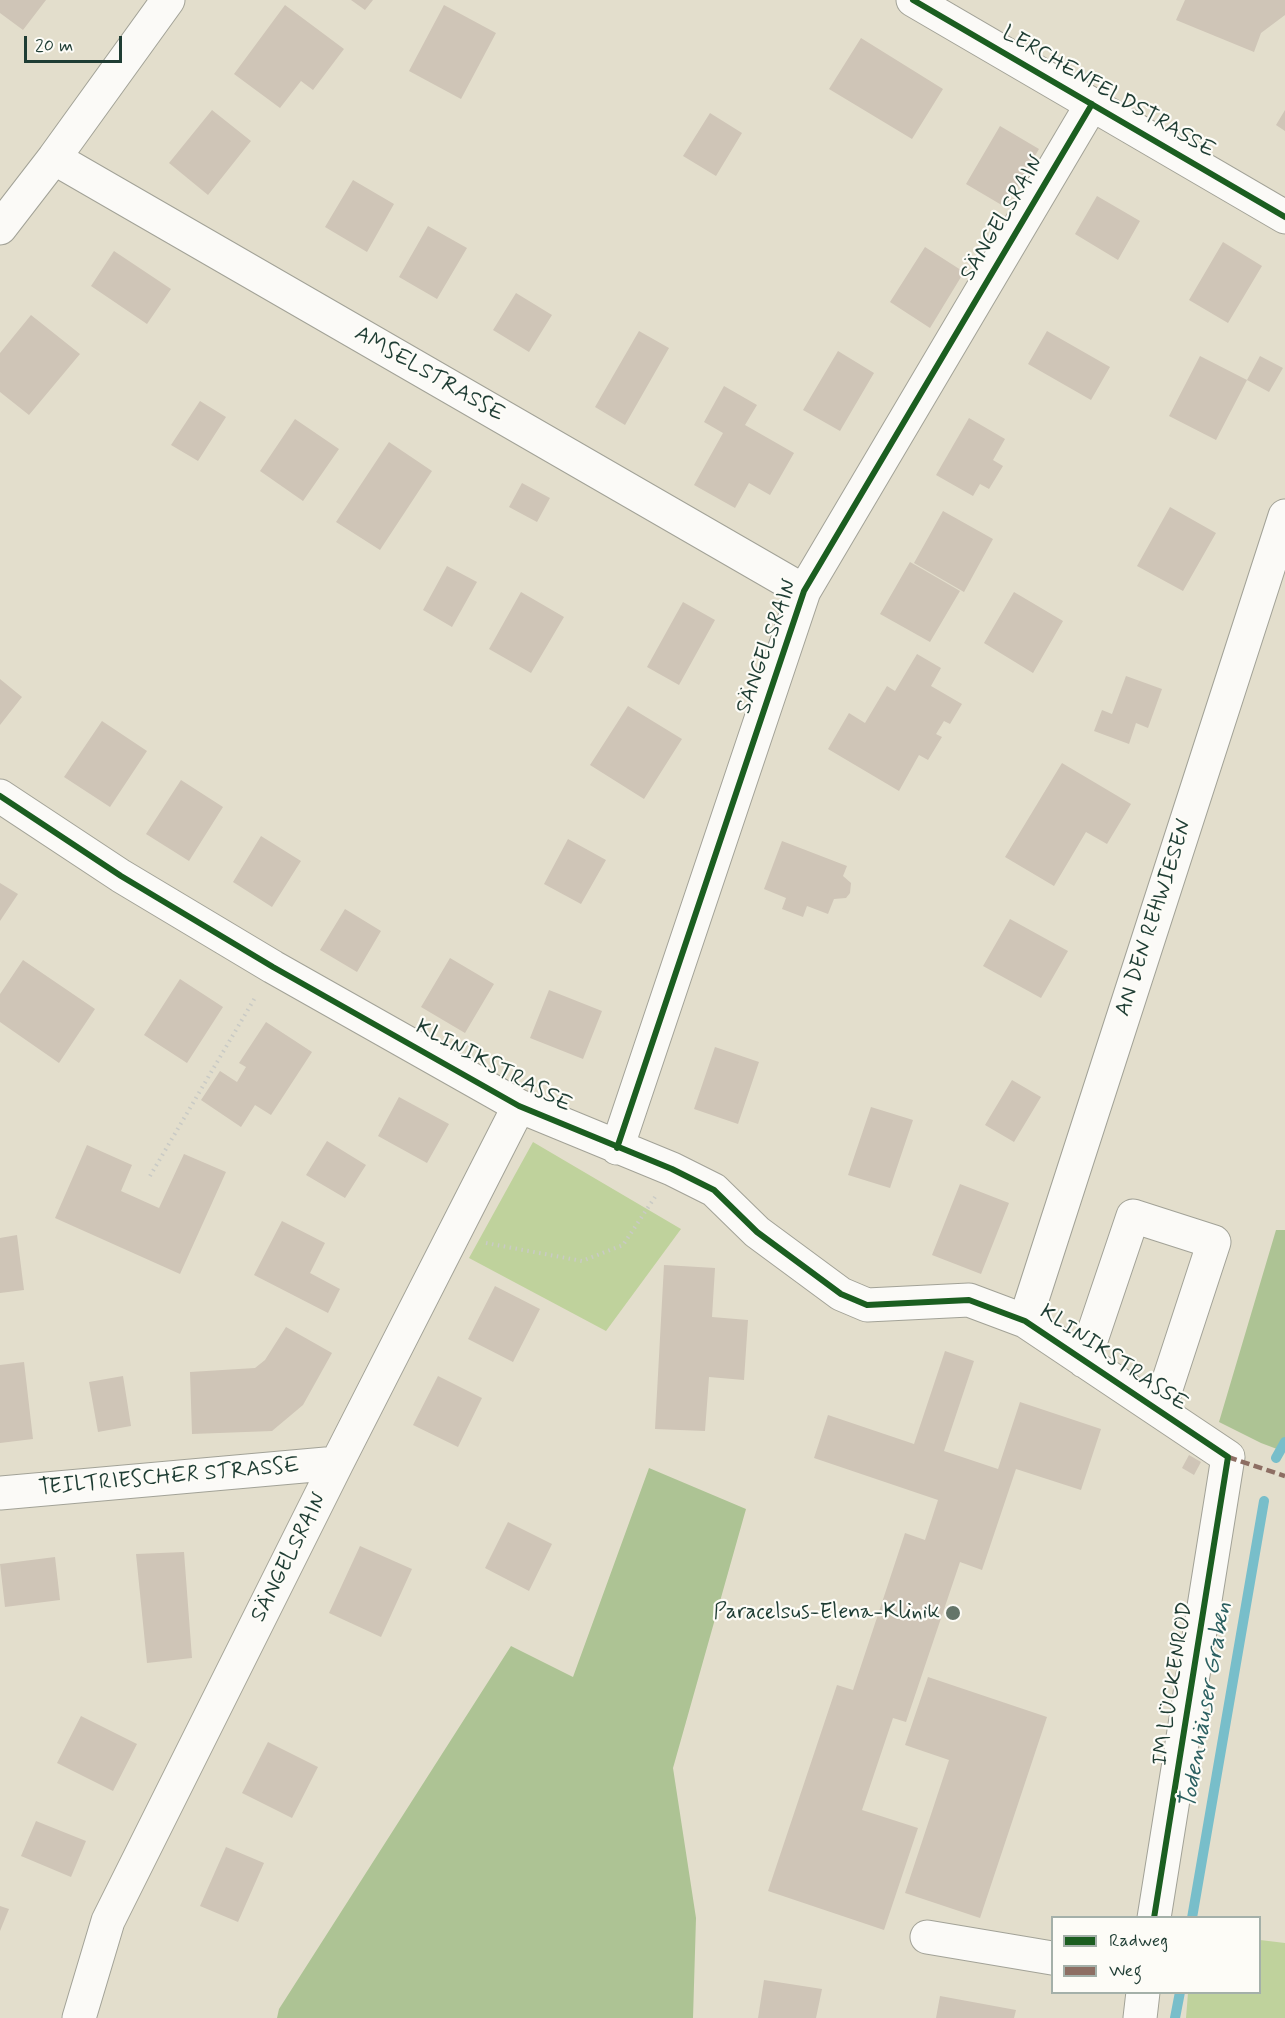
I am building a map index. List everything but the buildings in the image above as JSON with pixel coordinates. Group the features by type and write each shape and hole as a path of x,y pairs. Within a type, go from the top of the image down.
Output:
{"street":[{"path":"0,228 54,158 168,0"},
{"name":"LERCHENFELDSTRASSE","path":"913,0 1285,216"},
{"name":"SÄNGELSRAIN","path":"617,1148 804,591 1092,104"},
{"name":"AMSELSTRASSE","path":"54,158 804,591"},
{"name":"AN DEN REHWIESEN","path":"1025,1321 1285,516"},
{"name":"KLINIKSTRASSE","path":"0,796 121,876 273,967 519,1106 672,1169 714,1190 757,1232 841,1293 867,1305 969,1300 1025,1321 1228,1457"},
{"name":"SÄNGELSRAIN","path":"79,2018 108,1921 519,1106"},
{"path":"1084,1361 1133,1216 1214,1242 1159,1410"},
{"name":"IM LÜCKENROD","path":"1154,1916 1228,1457"},
{"name":"TEILTRIESCHER STRASSE","path":"0,1494 337,1463"},
{"path":"927,1937 1051,1958"},
{"path":"1140,2018 1143,1994"}],"path":[{"path":"150,1176 273,967"},
{"path":"455,1231 478,1242 582,1261 623,1245 672,1169"}],"green space":[{"path":"533,1142 681,1229 606,1331 469,1258"},
{"path":"1276,1230 1285,1230 1285,1452 1219,1422"},
{"path":"649,1468 746,1509 673,1768 696,1918 693,2018 277,2018 279,2009 511,1646 573,1677"},
{"path":"1261,1940 1285,1943 1285,2018 1186,2018 1188,1994 1261,1994"}],"waterway":[{"name":"Todenhäuser Graben","path":"1276,1458 1285,1442"},
{"name":"Todenhäuser Graben","path":"1192,1916 1264,1501"},
{"name":"Todenhäuser Graben","path":"1175,2018 1180,1994"}],"marked path":[{"path":"1228,1457 1285,1476"}],"cycle path":[{"path":"913,0 1285,217"},
{"path":"617,1148 804,591 1092,104"},
{"path":"0,796 121,876 273,967 519,1106 672,1169 714,1190 757,1232 841,1294 867,1305 969,1300 1025,1321 1228,1457 1154,1916"}],"place":[{"name":"Paracelsus-Elena-Klinik","path":"953,1613"}]}
